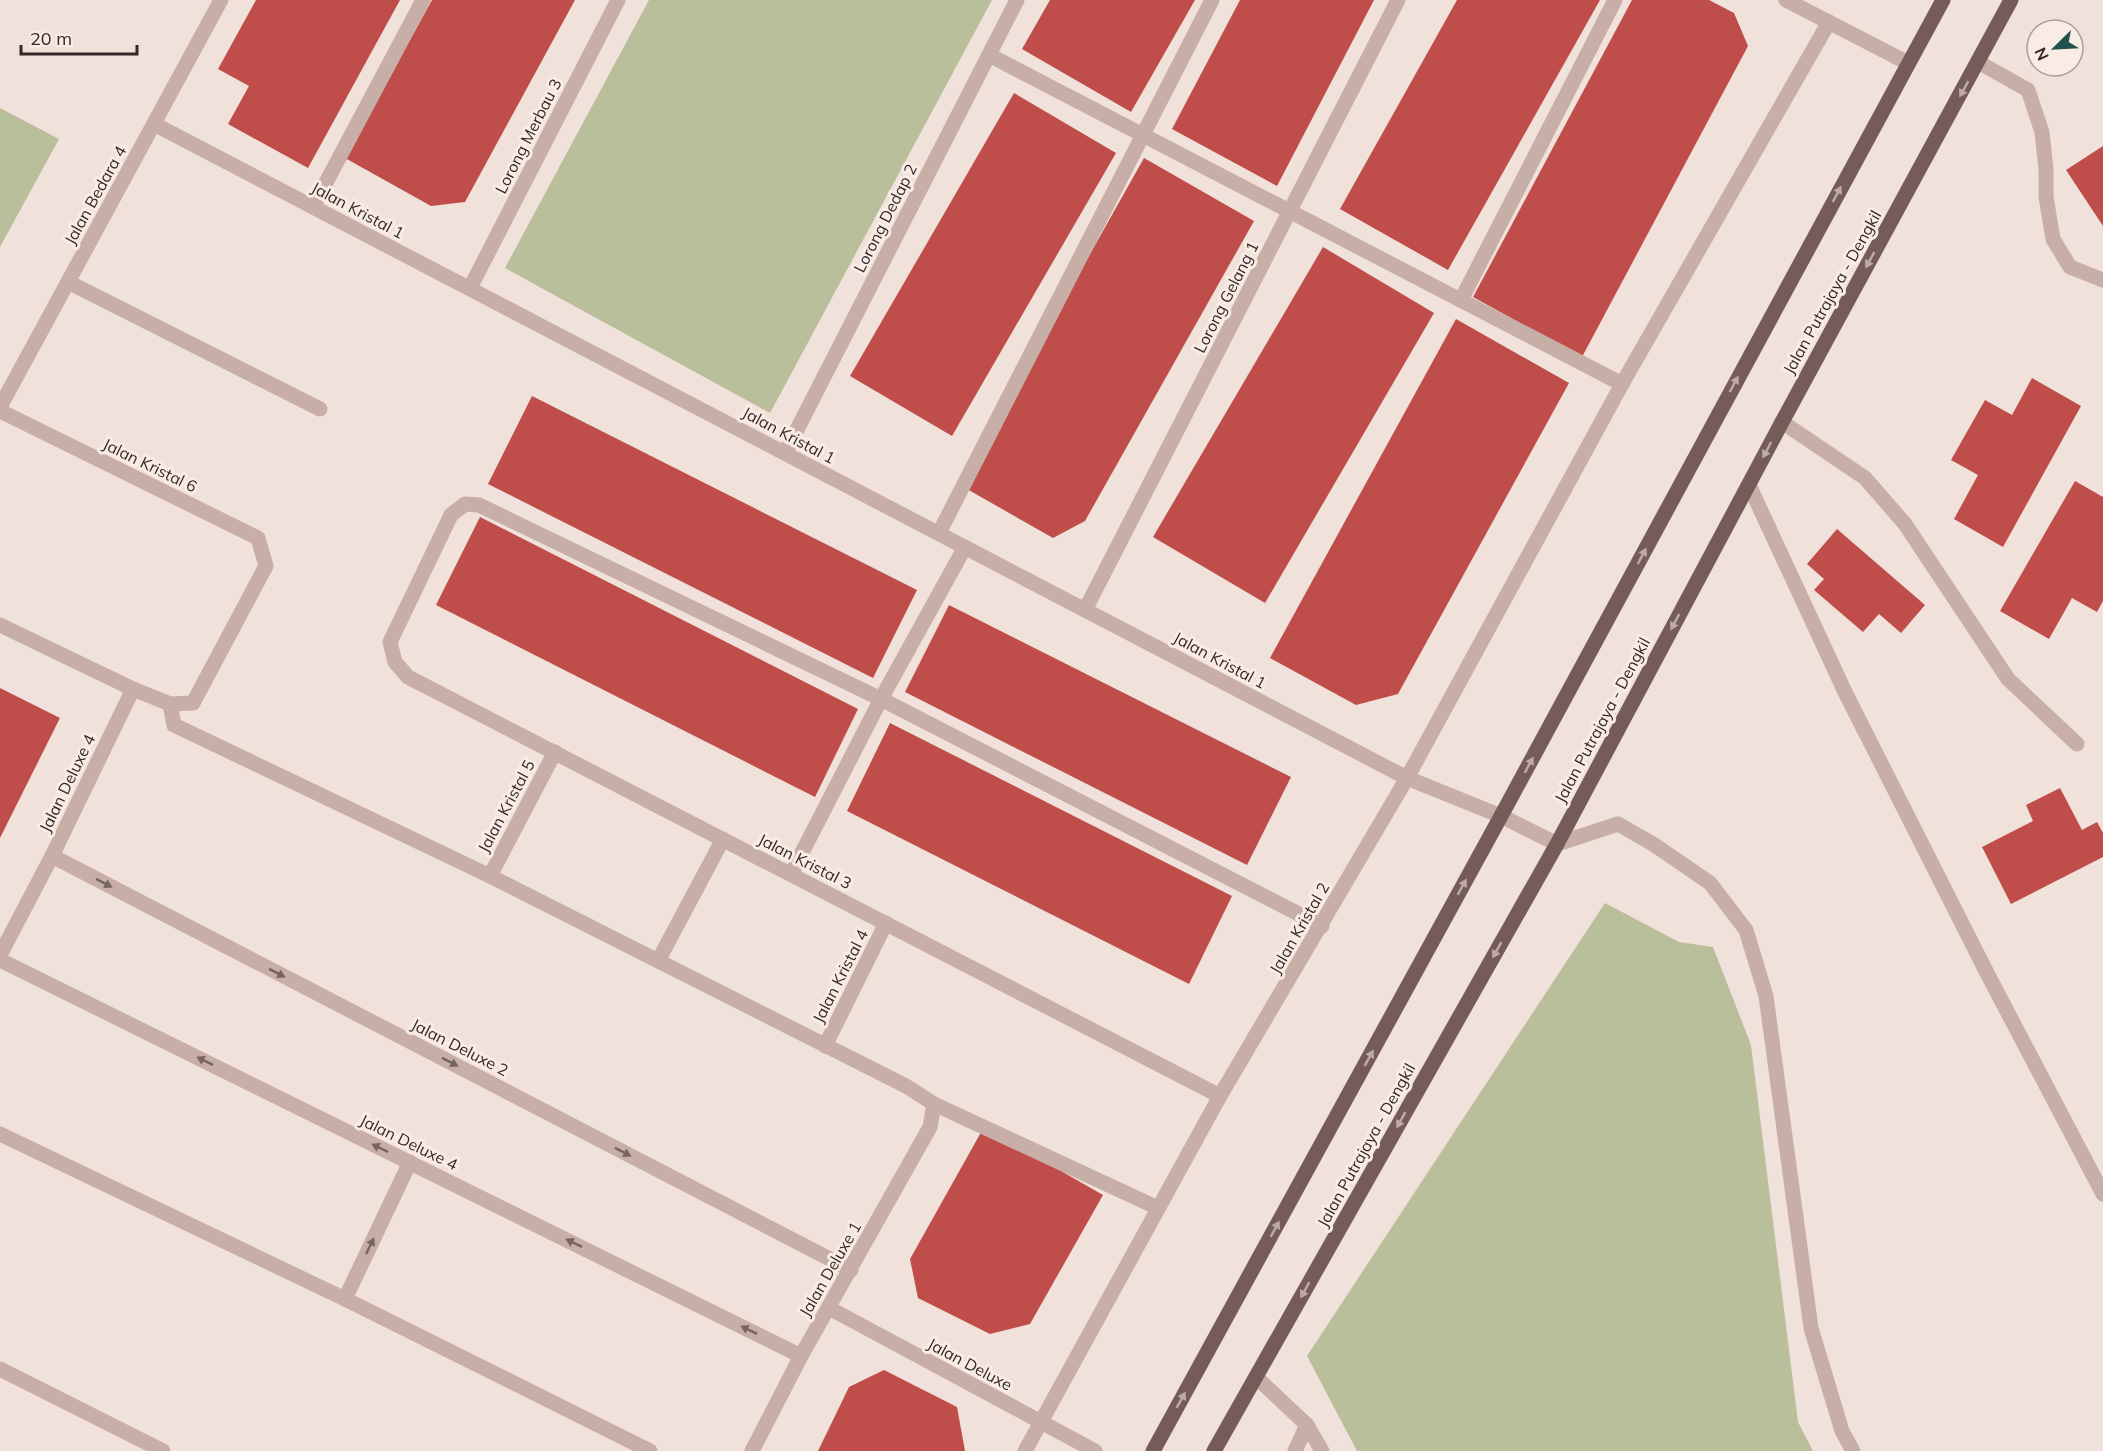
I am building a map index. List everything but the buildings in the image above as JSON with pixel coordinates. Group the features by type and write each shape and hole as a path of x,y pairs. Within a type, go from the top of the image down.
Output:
{"main road":[{"path":"1153,1451 1501,816 1943,0"},
{"name":"Jalan Putrajaya - Dengkil","path":"1214,1451 1557,844 2011,0"}],"street":[{"name":"Jalan Bedara 4","path":"0,409 221,0"},
{"path":"313,207 423,0"},
{"name":"Lorong Merbau 3","path":"470,288 618,0"},
{"name":"Lorong Dedap 2","path":"785,453 1017,0"},
{"path":"939,533 1212,0"},
{"name":"Lorong Gelang 1","path":"1085,610 1398,0"},
{"path":"1461,300 1615,0"},
{"path":"1786,0 1908,63"},
{"name":"Jalan Kristal 2","path":"1025,1451 1220,1096 1407,778 1622,384 1829,22"},
{"path":"989,55 1622,384"},
{"path":"1978,62 2028,90 2042,132 2046,197 2053,239 2070,267 2103,280"},
{"name":"Jalan Kristal 1","path":"154,124 1407,778 1501,816 1557,844"},
{"path":"68,282 320,409"},
{"name":"Jalan Kristal 6","path":"0,409 258,537 266,567 193,703 170,704"},
{"path":"1782,422 1865,478 1905,524 2008,679 2077,744"},
{"path":"1749,484 1845,692 1987,973 2103,1194"},
{"name":"Jalan Kristal 3","path":"881,699 479,506 465,504 451,514 390,642 395,662 408,677 1220,1096"},
{"path":"791,874 881,699 965,547"},
{"path":"0,625 133,689 170,704 174,725 490,876 906,1086 934,1104 1158,1208"},
{"name":"Jalan Deluxe 4","path":"0,955 52,856 133,689"},
{"path":"881,699 1322,926"},
{"name":"Jalan Kristal 5","path":"490,876 555,752"},
{"path":"1557,844 1618,824 1653,844 1710,883 1746,930 1766,996 1811,1328 1842,1431 1853,1451"},
{"path":"658,962 723,840"},
{"name":"Jalan Deluxe 2","path":"52,856 851,1270"},
{"name":"Jalan Kristal 4","path":"825,1046 886,923"},
{"name":"Jalan Deluxe 4","path":"0,960 801,1356"},
{"name":"Jalan Deluxe 1","path":"752,1451 801,1356 930,1127 934,1104"},
{"path":"0,1134 345,1299 650,1451"},
{"path":"345,1299 410,1162"},
{"name":"Jalan Deluxe","path":"829,1308 1095,1451"},
{"path":"0,1369 163,1451"},
{"path":"1256,1377 1307,1425 1322,1451"},
{"path":"1294,1451 1307,1425"}],"green space":[{"path":"649,0 992,0 770,413 505,268"},
{"path":"0,108 59,139 0,247"},
{"path":"1605,903 1679,942 1713,947 1751,1045 1798,1422 1813,1451 1357,1451 1307,1356"}]}
